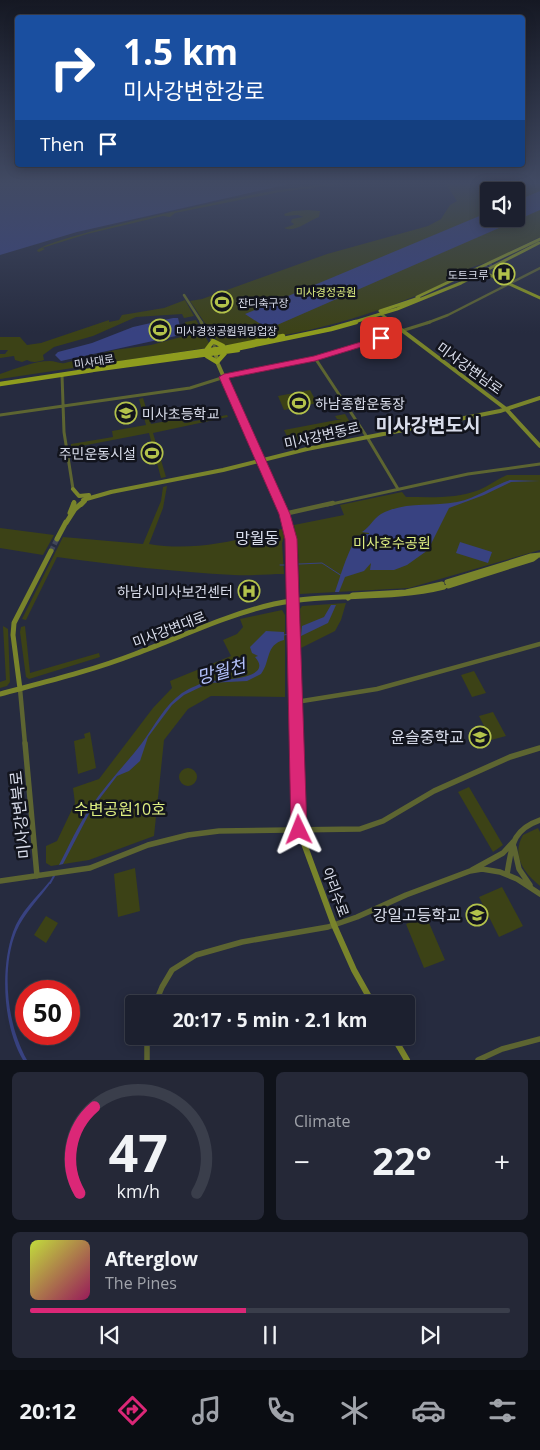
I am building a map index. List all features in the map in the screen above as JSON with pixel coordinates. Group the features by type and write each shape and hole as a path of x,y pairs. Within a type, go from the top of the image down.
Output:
{"main road":[{"path":"493,264 539,241"},
{"path":"215,351 316,331 381,314 467,277 478,269 539,241"},
{"path":"316,331 410,301 483,272 539,241"},
{"path":"478,269 540,296"},
{"name":"미사강변남로","path":"381,314 506,408 540,446"},
{"path":"196,354 210,348 213,340 222,346 235,348"},
{"path":"196,354 210,357 217,362 222,355 235,348"},
{"path":"215,351 227,352"},
{"name":"미사대로","path":"0,382 215,351"},
{"name":"아리수로","path":"215,351 217,362 284,514 291,539 299,830 334,925 354,970 368,995"},
{"name":"미사대로","path":"0,382 62,375 92,369"},
{"name":"미사강변동로","path":"108,493 506,408 540,398"},
{"path":"73,490 78,499"},
{"path":"57,539 78,499 108,493"},
{"path":"66,523 83,503 108,493"},
{"name":"미사강변북로","path":"20,689 13,636 14,623 51,551"},
{"name":"미사강변대로","path":"0,694 120,660 244,612 292,602 421,594 531,556 539,555"},
{"path":"398,1045 407,1060"}],"street":[{"path":"0,414 165,393 194,387 224,377 315,358 404,332 454,312 540,268"},
{"path":"184,294 213,340 215,351"},
{"path":"315,358 398,488"},
{"path":"62,375 64,432 73,490"},
{"path":"284,514 488,470 540,464"},
{"path":"296,702 377,689 540,644"},
{"name":"미사강변북로","path":"20,689 37,876"},
{"path":"0,881 90,868 148,845 188,835 219,832 360,830 383,821 434,791 510,758 540,748"},
{"path":"159,995 167,978 179,964 199,953 217,946 280,934 306,932 334,925 370,912 405,895 472,870 503,853 523,826 540,820"},
{"path":"507,874 513,842"},
{"path":"513,842 519,869 532,887 540,894"},
{"path":"472,870 507,874 532,887"},
{"path":"478,1060 502,1049 540,1039"},
{"path":"147,1045 147,1060"}],"green space":[{"path":"89,233 42,248 71,237"},
{"name":"미사경정공원","path":"401,233 540,233 540,237 490,261 470,268 470,270 444,283 390,306 335,323 278,336 231,345 219,344 190,301 202,299 327,254"},
{"path":"185,300 194,316 184,318 182,314 136,317 93,336 54,347 43,355 44,360 40,361 33,362 27,360 22,362 15,360 14,356 0,358 0,354 5,354 8,350 0,350 0,337 20,337 27,345 41,343 109,320 109,322 119,320 122,315 164,308"},
{"path":"196,320 209,343 206,348 0,379 0,374 31,364 44,361 65,363 115,350 151,345 181,337 186,332 185,322"},
{"path":"310,390 317,403 284,410 278,396"},
{"path":"143,398 151,424 182,418 184,423 227,415 228,417 153,433 166,477 161,478 149,433 71,448 71,444 113,437 112,431 146,425 139,399"},
{"path":"345,414 356,432 291,445 284,430 342,419 337,419 335,416"},
{"name":"미사호수공원","path":"507,475 540,475 540,550 409,588 300,594 298,548 294,525 344,515 340,505 402,492 406,497 443,497 470,493"},
{"path":"167,486 163,508 149,544 183,547 200,546 233,541 282,529 284,537 282,543 284,574 240,575 190,572 57,557 26,620 22,619 63,537 143,544 161,501 163,487"},
{"path":"0,528 54,535 43,555 0,548"},
{"path":"346,603 341,620 335,631 301,648 300,609 302,606"},
{"name":"수변공원10호","path":"282,610 285,615 285,697 211,696 188,709 164,740 154,836 89,860 51,866 46,863 46,846 57,841 75,803 73,788 99,779 153,708 172,688 170,681 231,656 223,640 237,634 243,627 240,619"},
{"path":"3,626 8,629 10,682 7,686 0,688 0,682 6,680"},
{"path":"25,626 30,673 99,653 100,657 29,679 26,677 20,632 21,627"},
{"path":"474,671 486,693 472,697 461,675"},
{"path":"493,712 506,736 491,740 479,716"},
{"path":"90,732 96,768 78,774 74,741 85,738 84,734"},
{"path":"188,768 194,771 197,777 194,783 188,786 182,783 179,777 182,771"},
{"path":"469,787 503,845 493,852 458,792"},
{"path":"538,828 540,832 540,886 524,870 518,850 523,835"},
{"path":"135,868 140,911 118,917 114,874"},
{"path":"502,887 523,926 499,937 479,897"},
{"path":"46,916 58,923 46,943 34,935"},
{"path":"426,916 445,960 424,968 406,924"}],"water":[{"path":"0,233 72,233 0,255"},
{"path":"438,233 486,233 268,329 245,314"},
{"path":"178,318 181,330 176,336 61,361 55,355 58,352 92,343 133,327"},
{"path":"510,480 540,481 511,482 484,495 449,508 428,550 407,565 394,570 370,570 371,563 364,571 345,577 339,592 335,592 353,544 361,535 369,534 362,532 381,514 399,507 457,502 478,495"},
{"path":"460,542 492,552 488,563 456,553"},
{"path":"331,605 336,605 328,623 301,636 302,626 324,617"},
{"name":"망월천","path":"266,631 284,632 284,640 278,642 271,650 261,674 247,681 209,683 184,695 172,705 148,737 140,761 129,771 117,776 91,810 63,864 59,865 90,808 142,743 170,704 182,693 199,684 244,677 258,670 259,664 255,657 258,656 252,653 250,647"},
{"path":"52,881 19,925 11,947 8,997 15,1030 15,1043 11,1031 6,997 6,963 9,947 13,932 20,918 49,882"},
{"path":"20,1045 27,1060 23,1060 16,1046"}],"waterway":[{"path":"299,564 322,563 342,576"},
{"name":"망월천","path":"284,635 293,633"},
{"name":"망월천","path":"50,883 54,876"}],"tunnel":[{"path":"467,277 492,264"},
{"path":"51,551 57,539"}],"place":[{"name":"도트크루","path":"504,274"},
{"name":"잔디축구장","path":"222,302"},
{"name":"미사경정공원워밍업장","path":"160,330"},
{"name":"하남종합운동장","path":"299,403"},
{"name":"미사초등학교","path":"126,413"},
{"name":"주민운동시설","path":"152,453"},
{"name":"하남시미사보건센터","path":"249,591"},
{"name":"윤슬중학교","path":"480,737"},
{"name":"강일고등학교","path":"477,915"}],"district":[{"name":"미사강변도시","path":"428,425"},
{"name":"망월동","path":"257,538"}],"route":[{"path":"299,830 291,539 287,521 224,377 315,358 381,338"}]}
